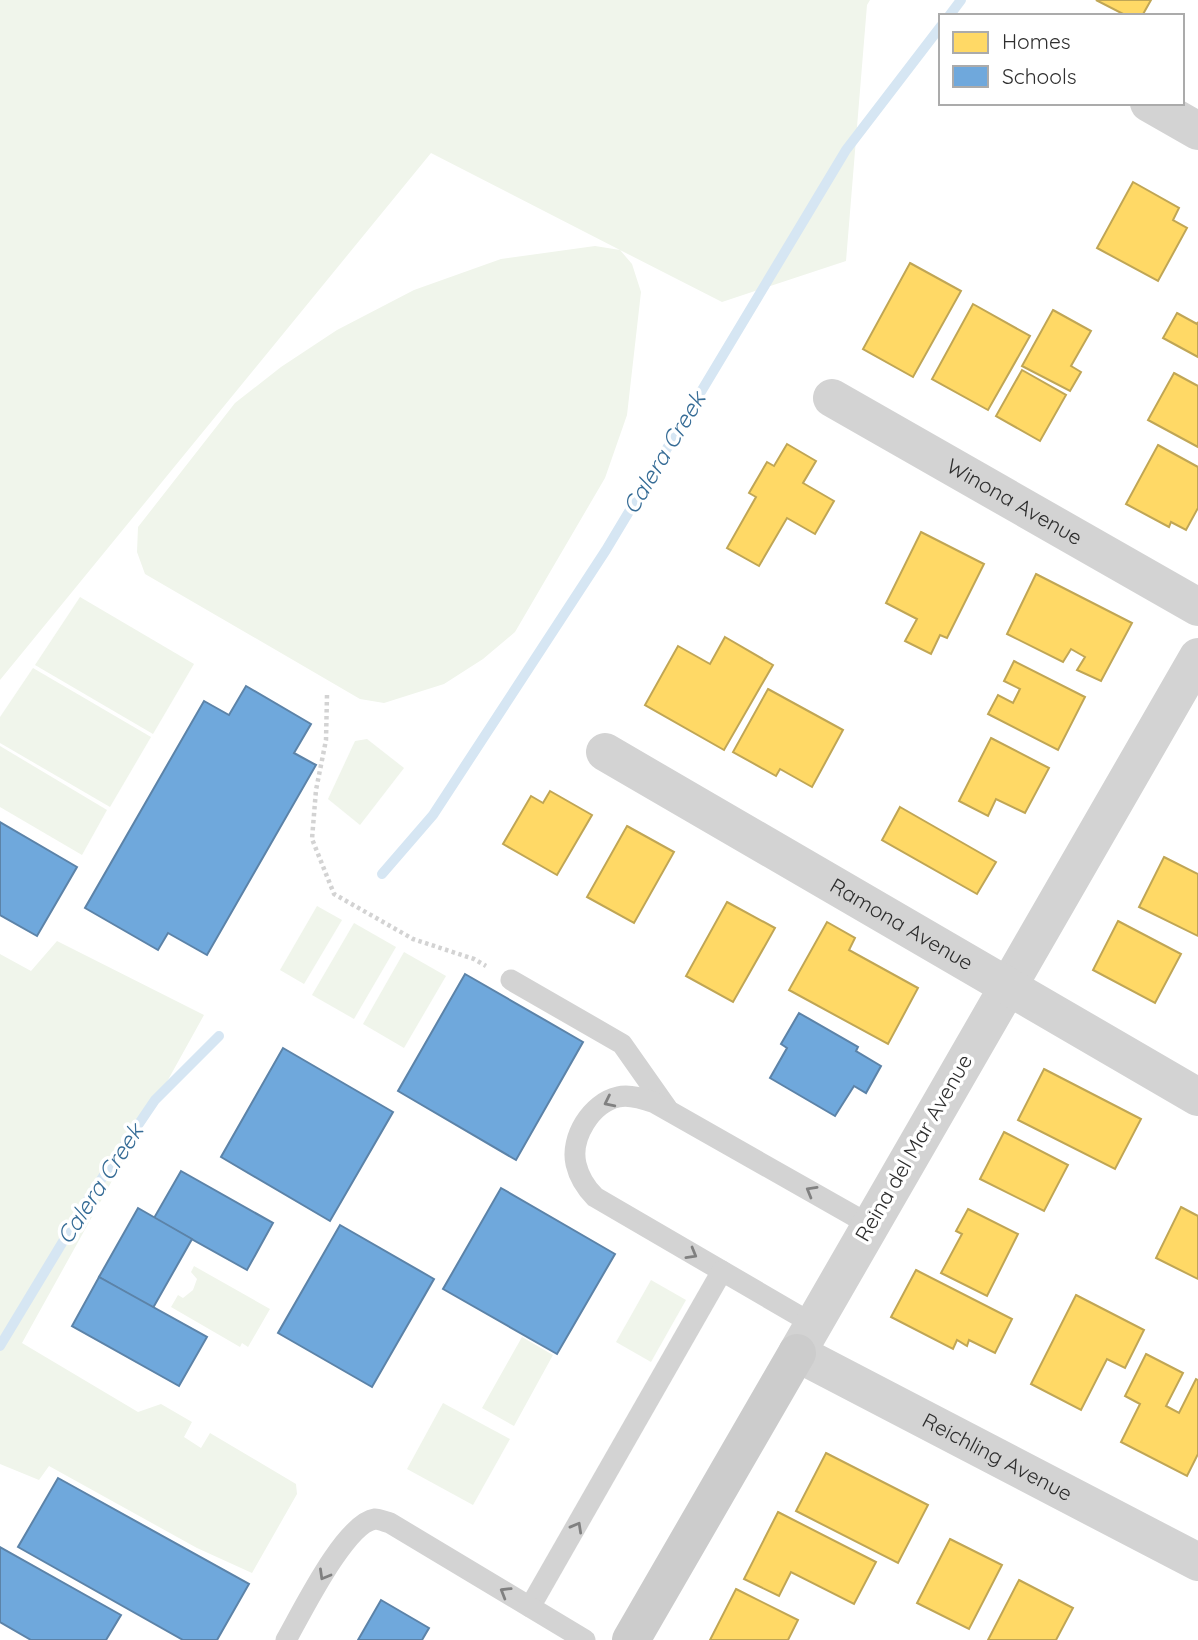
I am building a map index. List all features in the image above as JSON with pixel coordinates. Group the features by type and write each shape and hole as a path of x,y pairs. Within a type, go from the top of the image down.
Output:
{"street":[{"path":"1152,105 1198,131"},
{"name":"Winona Avenue","path":"832,398 1198,607"},
{"name":"Reina del Mar Avenue","path":"631,1640 1198,657"},
{"name":"Ramona Avenue","path":"605,752 1198,1097"},
{"name":"Reichling Avenue","path":"805,1338 1198,1562"}],"lane":[{"path":"511,981 622,1044 667,1108"},
{"path":"805,1338 722,1271 605,1204 587,1188 580,1177 574,1151 584,1123 594,1110 605,1102 618,1097 644,1099 667,1108 870,1224"},
{"path":"530,1607 722,1271"},
{"path":"286,1640 342,1544 356,1528 375,1519 390,1523 584,1640"}],"path":[{"path":"327,695 326,740 316,790 312,839 334,894 413,939 474,959 511,981"}],"shaded area":[{"path":"0,0 870,0 867,5 846,261 722,302 431,153 0,680"},
{"path":"595,246 620,250 632,264 641,292 627,415 605,478 515,632 483,659 444,684 384,703 360,699 145,574 137,552 138,527 235,403 281,367 337,330 414,290 501,259"},
{"path":"80,597 194,664 153,734 35,665"},
{"path":"33,668 151,737 110,807 0,743 0,717"},
{"path":"367,739 404,768 360,825 328,799 355,741"},
{"path":"0,746 107,810 82,855 0,807"},
{"path":"317,906 342,920 304,984 280,970"},
{"path":"354,923 396,947 354,1019 312,995"},
{"path":"57,941 204,1015 22,1343 138,1412 161,1404 192,1422 184,1437 201,1448 210,1433 296,1484 297,1494 252,1573 197,1548 49,1466 39,1480 0,1464 0,954 31,971"},
{"path":"404,952 446,976 404,1048 363,1024"},
{"path":"194,1266 270,1309 248,1347 242,1343 240,1347 171,1307 178,1295 183,1298 193,1290 197,1279 191,1272"},
{"path":"651,1280 686,1300 651,1362 616,1342"},
{"path":"522,1337 553,1355 514,1426 482,1408"},
{"path":"443,1403 510,1439 473,1505 407,1469"}],"building: Homes":[{"path":"1096,0 1151,0 1143,14 1123,14"},
{"path":"1133,182 1179,208 1173,220 1187,228 1158,281 1097,248"},
{"path":"910,263 961,291 913,377 863,349"},
{"path":"973,304 1030,336 988,410 932,379"},
{"path":"1053,310 1091,331 1071,366 1081,372 1070,391 1022,366"},
{"path":"1177,313 1197,324 1198,322 1198,357 1163,338"},
{"path":"1022,370 1066,395 1040,441 996,416"},
{"path":"1174,373 1198,386 1198,447 1148,420"},
{"path":"787,444 816,461 803,483 834,501 815,534 787,518 759,566 727,548 756,497 749,493 767,462 774,466"},
{"path":"1158,445 1198,467 1198,508 1186,530 1171,522 1169,527 1126,504"},
{"path":"921,532 984,564 947,638 940,635 931,654 905,641 917,619 886,603"},
{"path":"1036,574 1132,623 1101,681 1077,670 1085,657 1071,649 1063,662 1007,634"},
{"path":"725,637 773,665 724,750 645,705 678,646 710,664"},
{"path":"1014,661 1085,697 1058,750 988,714 998,695 1013,703 1020,689 1004,681"},
{"path":"768,689 843,730 812,787 780,769 776,776 733,752"},
{"path":"991,738 1049,768 1025,813 996,799 988,816 959,801"},
{"path":"550,791 592,815 557,875 503,844 531,796 543,803"},
{"path":"900,807 996,862 977,894 882,840"},
{"path":"627,826 674,852 634,923 587,897"},
{"path":"1164,857 1198,874 1198,936 1139,907"},
{"path":"727,902 775,928 733,1002 686,976"},
{"path":"1118,921 1181,954 1155,1003 1093,970"},
{"path":"827,922 855,938 849,950 918,988 888,1044 789,990"},
{"path":"1044,1069 1141,1119 1115,1169 1018,1120"},
{"path":"1004,1132 1068,1165 1044,1211 980,1179"},
{"path":"1181,1207 1198,1216 1198,1279 1156,1258"},
{"path":"968,1209 1018,1234 987,1296 941,1273 962,1234 956,1231"},
{"path":"916,1270 1012,1319 995,1353 969,1340 967,1346 957,1340 953,1349 891,1317"},
{"path":"1076,1295 1144,1330 1125,1368 1107,1359 1081,1410 1031,1384"},
{"path":"1146,1354 1183,1373 1166,1406 1179,1413 1196,1379 1198,1380 1198,1454 1187,1476 1121,1442 1140,1404 1125,1396"},
{"path":"826,1453 928,1505 898,1563 796,1511"},
{"path":"778,1512 876,1562 854,1604 791,1572 779,1596 744,1579"},
{"path":"950,1539 1002,1565 969,1629 917,1603"},
{"path":"1019,1580 1073,1608 1056,1640 988,1640"},
{"path":"736,1589 798,1620 788,1640 710,1640"}],"building: Schools":[{"path":"246,686 311,724 294,753 316,765 207,955 168,933 158,950 85,908 204,701 229,715"},
{"path":"0,822 77,867 37,936 0,915"},
{"path":"465,974 583,1042 516,1160 398,1091"},
{"path":"799,1013 858,1047 856,1051 881,1066 866,1093 854,1086 835,1116 770,1078 787,1048 781,1044"},
{"path":"283,1048 393,1112 330,1221 221,1157"},
{"path":"181,1171 273,1223 247,1270 154,1218"},
{"path":"501,1188 615,1254 557,1354 443,1289"},
{"path":"138,1208 192,1239 153,1308 99,1277"},
{"path":"340,1225 434,1279 372,1387 278,1333"},
{"path":"99,1277 207,1337 179,1386 72,1326"},
{"path":"58,1478 249,1584 217,1640 183,1640 18,1547"},
{"path":"0,1547 121,1615 106,1640 31,1640 0,1622"},
{"path":"381,1600 429,1628 422,1640 358,1640"}],"waterway":[{"name":"Calera Creek","path":"950,14 961,0"},
{"name":"Calera Creek","path":"382,874 433,815 606,550 846,150 939,29"},
{"name":"Calera Creek","path":"0,1346 94,1190 155,1100 219,1036"}]}
